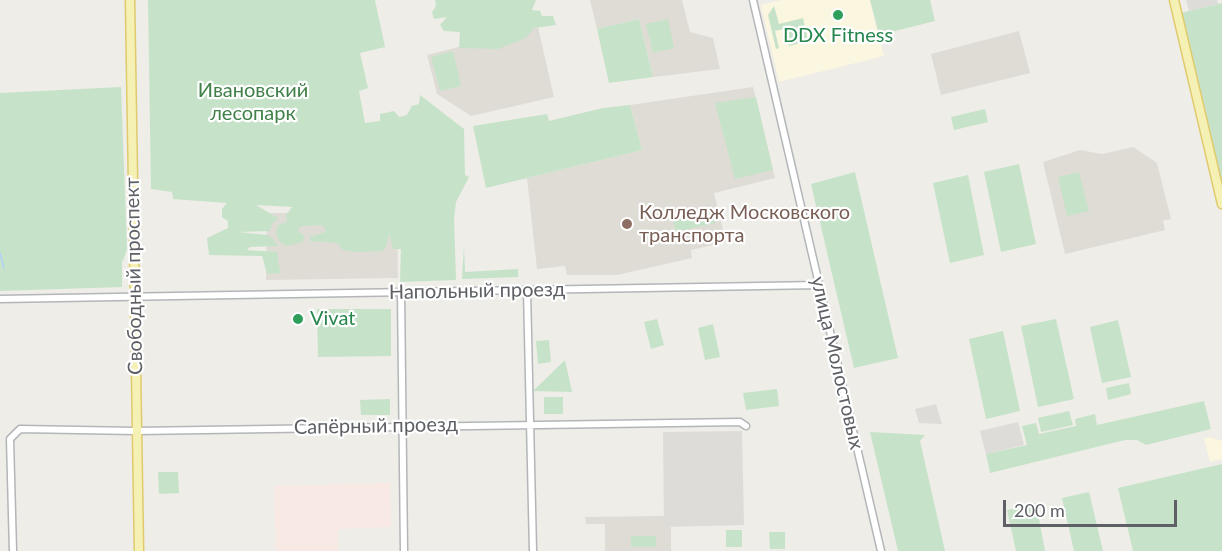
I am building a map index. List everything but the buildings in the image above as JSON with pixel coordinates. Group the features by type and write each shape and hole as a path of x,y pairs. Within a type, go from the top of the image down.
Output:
{"main road":[{"name":"Свободный проспект","path":"130,0 139,551"},
{"path":"1174,0 1222,204"}],"street":[{"name":"улица Молостовых","path":"753,0 881,551"},
{"name":"Напольный проезд","path":"0,299 819,285"},
{"path":"527,290 533,551"},
{"path":"401,292 404,551"},
{"name":"Сапёрный проезд","path":"13,551 10,439 20,429 136,430 740,422 746,426"}],"shaded area":[{"path":"590,0 682,0 690,32 713,38 720,69 653,77 639,19 597,29"},
{"path":"781,0 870,0 884,56 779,82 761,5"},
{"path":"1186,0 1217,0 1218,4 1189,11"},
{"path":"538,27 554,97 471,116 437,94 427,55"},
{"path":"1019,31 1030,73 941,95 931,54"},
{"path":"753,87 775,178 714,193 726,242 691,250 692,258 617,275 567,275 565,266 537,269 527,178 642,150 630,105"},
{"path":"1133,147 1157,163 1171,219 1163,221 1165,230 1065,254 1043,162 1080,150 1102,154"},
{"path":"267,213 397,214 398,278 266,280"},
{"path":"936,404 942,424 919,423 915,409"},
{"path":"1018,422 1024,445 986,454 980,431"},
{"path":"742,431 744,525 664,527 663,432"},
{"path":"1210,437 1222,441 1222,459 1210,462 1204,438"},
{"path":"390,483 391,527 338,529 338,551 276,551 274,486"},
{"path":"664,516 664,527 671,527 671,551 605,551 605,524 586,524 585,517"}],"green space":[{"name":"Ивановский лесопарк","path":"148,0 375,0 385,47 360,53 368,88 359,91 365,123 380,121 380,114 394,111 399,117 407,115 412,106 419,104 420,95 464,129 465,175 469,177 456,202 454,219 456,280 400,282 401,249 393,249 389,233 386,247 382,251 356,252 343,250 337,243 310,241 310,237 326,232 323,225 302,226 297,230 304,236 303,242 286,246 279,241 276,233 278,225 287,222 286,215 292,207 256,205 278,218 272,224 270,231 238,232 268,235 273,239 278,246 250,247 247,250 277,252 280,273 267,274 262,256 209,255 207,238 228,228 228,221 222,217 222,209 227,203 173,199 172,192 151,189"},
{"path":"435,0 536,0 532,10 540,11 542,16 553,16 556,25 534,28 526,38 498,49 459,48 460,32 444,31 440,25 447,17 434,19 432,12 436,6"},
{"path":"870,0 930,0 935,21 879,35"},
{"path":"1222,3 1222,189 1181,13"},
{"path":"774,6 779,24 803,18 808,41 789,46 784,29 775,31 779,48 776,49 768,15"},
{"path":"639,19 653,77 609,83 597,29"},
{"path":"668,19 674,48 653,53 646,24"},
{"path":"453,51 461,86 440,91 431,57"},
{"path":"121,87 127,249 122,260 122,287 0,291 0,93"},
{"path":"756,97 773,170 735,179 715,103"},
{"path":"630,105 642,150 486,188 473,126 547,114 549,121 603,108"},
{"path":"985,109 988,122 954,130 951,117"},
{"path":"1019,164 1036,244 1001,252 984,172"},
{"path":"855,172 898,358 854,368 811,184"},
{"path":"1079,172 1089,211 1067,216 1058,177"},
{"path":"968,175 984,255 950,263 933,183"},
{"path":"712,207 715,223 676,232 672,216"},
{"path":"464,246 465,272 518,269 518,277 462,279"},
{"path":"317,309 391,309 391,356 318,357"},
{"path":"657,319 664,345 651,349 644,322"},
{"path":"1056,319 1074,399 1038,407 1021,326"},
{"path":"1118,320 1131,377 1102,383 1090,327"},
{"path":"713,324 720,357 705,360 698,328"},
{"path":"1003,331 1020,411 986,419 969,339"},
{"path":"549,340 551,362 538,364 536,341"},
{"path":"565,360 572,392 533,391"},
{"path":"1129,383 1131,394 1108,400 1106,388"},
{"path":"777,389 779,406 746,410 743,393"},
{"path":"544,397 563,397 563,414 544,414"},
{"path":"390,399 390,415 361,415 360,400"},
{"path":"1204,401 1211,429 1146,445 1137,440 1125,440 990,473 986,454 1027,445 1022,426 1036,423 1039,434 1076,426 1075,419 1095,414 1097,425"},
{"path":"1069,411 1073,425 1041,432 1038,418"},
{"path":"870,432 925,435 920,441 945,551 898,551"},
{"path":"1222,464 1222,551 1133,551 1118,488"},
{"path":"158,472 178,472 179,493 159,494"},
{"path":"1089,492 1103,551 1074,551 1062,498"},
{"path":"1036,503 1045,551 1016,551 1007,510"},
{"path":"726,530 742,530 742,547 726,547"},
{"path":"769,532 785,532 785,549 770,549"},
{"path":"631,536 656,536 656,547 631,547"}],"waterway":[{"path":"0,253 4,268"}],"place":[{"name":"DDX Fitness","path":"838,15"},
{"name":"Колледж Московского транспорта","path":"627,224"},
{"name":"Vivat","path":"298,319"}]}
